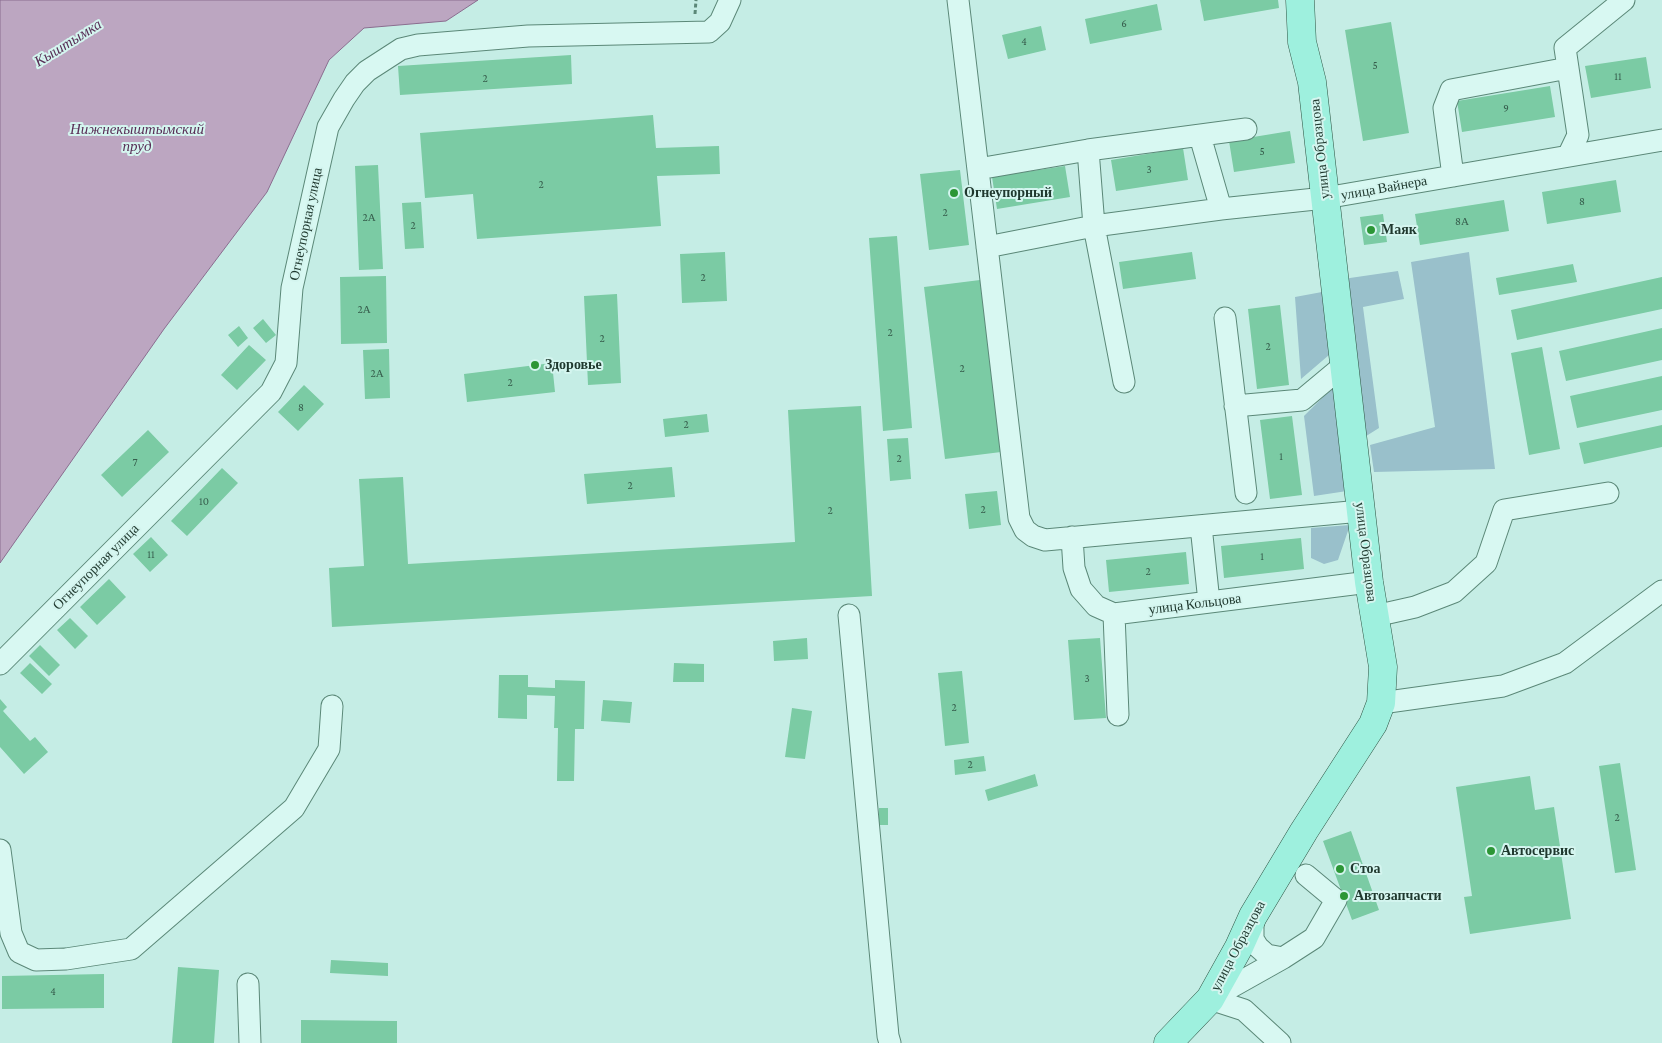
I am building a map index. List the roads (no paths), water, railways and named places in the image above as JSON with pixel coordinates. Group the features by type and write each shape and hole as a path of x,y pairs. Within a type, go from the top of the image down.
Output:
{"main road":[{"name":"улица Образцова","path":"1168,1043 1210,999 1254,916 1304,831 1373,724 1381,703 1383,667 1369,582 1312,82 1302,42 1300,0"}],"street":[{"name":"Огнеупорная улица","path":"0,664 271,392 286,363 292,288 328,127 355,83 367,71 401,49 418,45 528,36 709,32 720,22 730,0"},
{"path":"958,0 1019,518 1025,530 1033,536 1046,540 1361,511"},
{"path":"1568,156 1578,134 1565,48 1624,0"},
{"path":"1453,176 1444,108 1451,90 1568,68"},
{"path":"978,169 1088,150 1246,129"},
{"path":"1200,136 1221,209"},
{"name":"улица Вайнера","path":"987,247 1094,226 1221,209 1325,198 1662,140"},
{"path":"1088,150 1094,226 1124,382"},
{"path":"1225,318 1246,493"},
{"path":"1235,406 1302,400 1344,365"},
{"path":"1375,616 1415,607 1454,592 1486,562 1504,510 1608,494"},
{"path":"1201,526 1209,602"},
{"path":"1072,537 1074,568 1082,588 1096,606 1114,614 1118,715"},
{"name":"улица Кольцова","path":"1114,614 1369,582"},
{"path":"1381,703 1503,686 1565,663 1662,591"},
{"path":"849,615 890,1043"},
{"path":"0,850 12,933 19,952 36,960 66,960 131,950 294,808 329,749 332,706"},
{"path":"1210,999 1283,958 1314,938 1336,900 1306,875"},
{"path":"1254,916 1253,939 1258,947 1268,955 1283,958"},
{"path":"248,984 250,1043"},
{"path":"1210,999 1244,1010 1280,1043"}],"water":[{"name":"Нижнекыштымский пруд","path":"0,0 478,0 446,21 364,28 329,60 267,192 164,329 0,563"}],"place":[{"name":"Огнеупорный","path":"954,193"},
{"name":"Маяк","path":"1371,230"},
{"name":"Здоровье","path":"535,365"},
{"name":"Автосервис","path":"1491,851"},
{"name":"Стоа","path":"1340,869"},
{"name":"Автозапчасти","path":"1344,896"}],"water label":[{"name":"Кыштымка","path":"68,43"}]}
